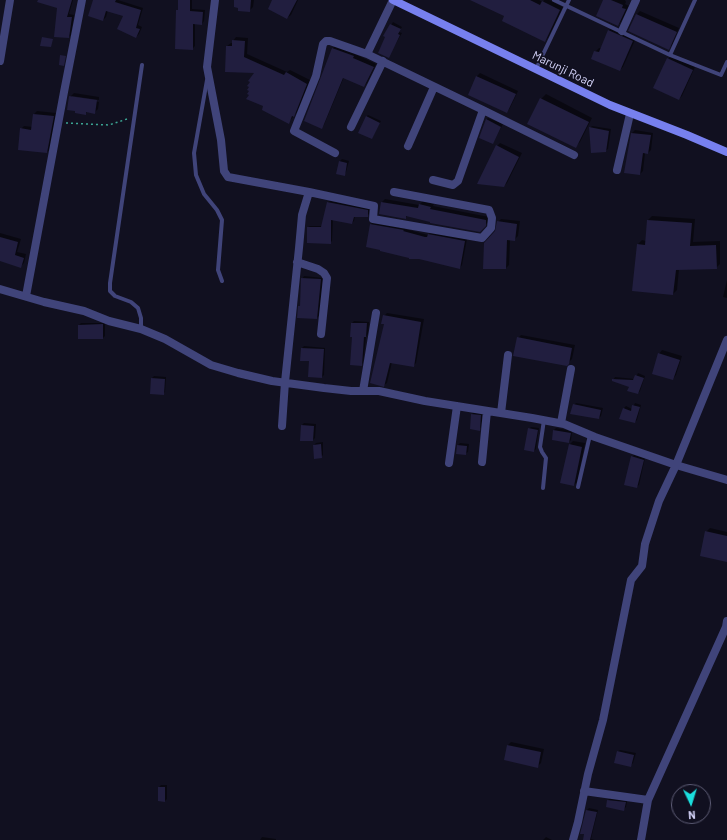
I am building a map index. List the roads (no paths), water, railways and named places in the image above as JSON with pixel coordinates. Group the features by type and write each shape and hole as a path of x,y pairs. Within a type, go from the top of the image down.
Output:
{"street":[{"path":"0,61 10,0"},
{"path":"26,296 82,0"},
{"path":"215,0 207,66 208,78 221,140 224,171 228,177 374,206 373,219 482,238 490,228 492,218 489,210 394,192"},
{"path":"367,54 393,0"},
{"name":"Marunji Road","path":"393,0 610,105 630,114 688,135 727,152"},
{"path":"622,31 636,0"},
{"path":"335,153 294,131 316,76 323,44 326,41 330,41 383,61 574,155"},
{"path":"351,127 383,61"},
{"path":"408,146 434,87"},
{"path":"433,180 453,185 458,182 483,110"},
{"path":"617,170 630,114"},
{"path":"282,426 302,215 309,192"},
{"path":"297,262 318,269 324,273 327,278 322,334"},
{"path":"0,289 84,311 109,321 141,329 165,339 211,365 238,373 285,382 351,391 378,391 401,397 561,423 676,465 727,480"},
{"path":"363,391 376,313"},
{"path":"573,840 603,720 631,580 642,566 645,544 658,501 676,465 727,340"},
{"path":"501,413 508,355"},
{"path":"561,423 571,369"},
{"path":"449,463 457,406"},
{"path":"482,462 487,411"},
{"path":"641,840 648,800 726,627 727,621"},
{"path":"584,792 648,800"}],"lane":[{"path":"554,0 670,55 721,75 727,62"},
{"path":"536,70 569,0"},
{"path":"670,55 695,0"},
{"path":"141,329 141,318 138,308 131,302 115,296 110,291 110,287 142,65"},
{"path":"208,78 194,153 196,175 204,194 217,210 222,220 218,270 222,281"},
{"path":"543,488 546,458 540,447 544,420"},
{"path":"578,487 590,434"}]}
